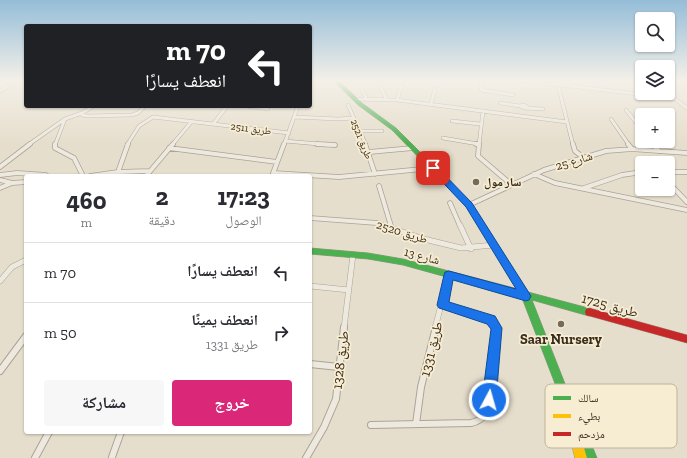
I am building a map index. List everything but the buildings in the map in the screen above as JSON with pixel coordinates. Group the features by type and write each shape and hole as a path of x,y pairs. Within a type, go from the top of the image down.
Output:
{"street":[{"path":"357,101 394,129 469,205 526,296 560,384"},
{"path":"409,101 567,122"},
{"path":"562,101 575,151 584,158"},
{"path":"678,101 687,108"},
{"path":"500,103 543,109"},
{"name":"طريق 2521","path":"348,105 369,152 375,174"},
{"path":"524,107 525,117"},
{"path":"0,167 16,153 65,119 82,113 91,108"},
{"path":"82,113 87,116 132,115 138,113 143,108"},
{"name":"طريق 2511","path":"214,123 225,108"},
{"path":"261,108 268,109"},
{"path":"273,174 297,108"},
{"path":"626,110 634,120"},
{"path":"482,111 478,156 512,185"},
{"name":"طريق 2511","path":"118,172 130,137 150,118 156,116 289,133"},
{"path":"294,117 338,119 354,118"},
{"path":"65,119 55,144 56,148 74,156 82,174"},
{"path":"611,119 632,149"},
{"path":"147,174 192,121"},
{"path":"452,121 480,124"},
{"path":"360,131 382,130"},
{"path":"443,138 478,144"},
{"path":"285,141 335,145"},
{"path":"169,148 277,162"},
{"path":"369,152 413,148"},
{"path":"656,148 659,151"},
{"name":"شارع 25","path":"469,205 534,174 612,150 632,149 687,153"},
{"name":"طريق 2521","path":"312,176 355,176 433,168"},
{"path":"104,174 150,170"},
{"path":"675,172 687,172"},
{"path":"582,189 622,175 635,173"},
{"path":"0,175 38,174"},
{"path":"534,174 555,183 687,210"},
{"path":"0,180 12,183"},
{"path":"0,184 24,182"},
{"path":"0,188 12,183"},
{"path":"379,186 391,227"},
{"path":"675,189 687,202"},
{"path":"450,203 471,249"},
{"name":"طريق 2520","path":"312,218 372,223 391,227 424,239 461,248 471,249 494,245"},
{"name":"شارع 13","path":"312,251 403,262 526,296"},
{"name":"طريق 1328","path":"306,458 331,413 336,399 353,255"},
{"path":"0,281 15,264 24,261"},
{"name":"طريق 1331","path":"416,424 417,409 449,275"},
{"path":"312,286 348,290"},
{"name":"طريق 1725","path":"526,296 687,339"},
{"path":"371,425 470,424 481,418 488,408 497,328 491,320 442,305"},
{"path":"0,371 24,339"},
{"path":"312,364 339,367"},
{"path":"35,458 48,434"},
{"path":"112,457 120,434"},
{"path":"578,448 581,458"},
{"path":"587,448 591,458"}],"traffic: fast":[{"path":"357,101 394,129 469,205 526,296 560,384"},
{"path":"312,251 368,256 403,262 589,312"},
{"path":"587,448 591,458"}],"traffic: slow":[{"path":"578,448 581,458"}],"traffic: jam":[{"path":"589,312 687,339"}],"place":[{"name":"سار مول","path":"476,182"},
{"name":"Saar Nursery","path":"561,324"}],"route":[{"path":"433,168 469,205 526,296 449,275 442,305 491,320 497,328 489,400"}]}
